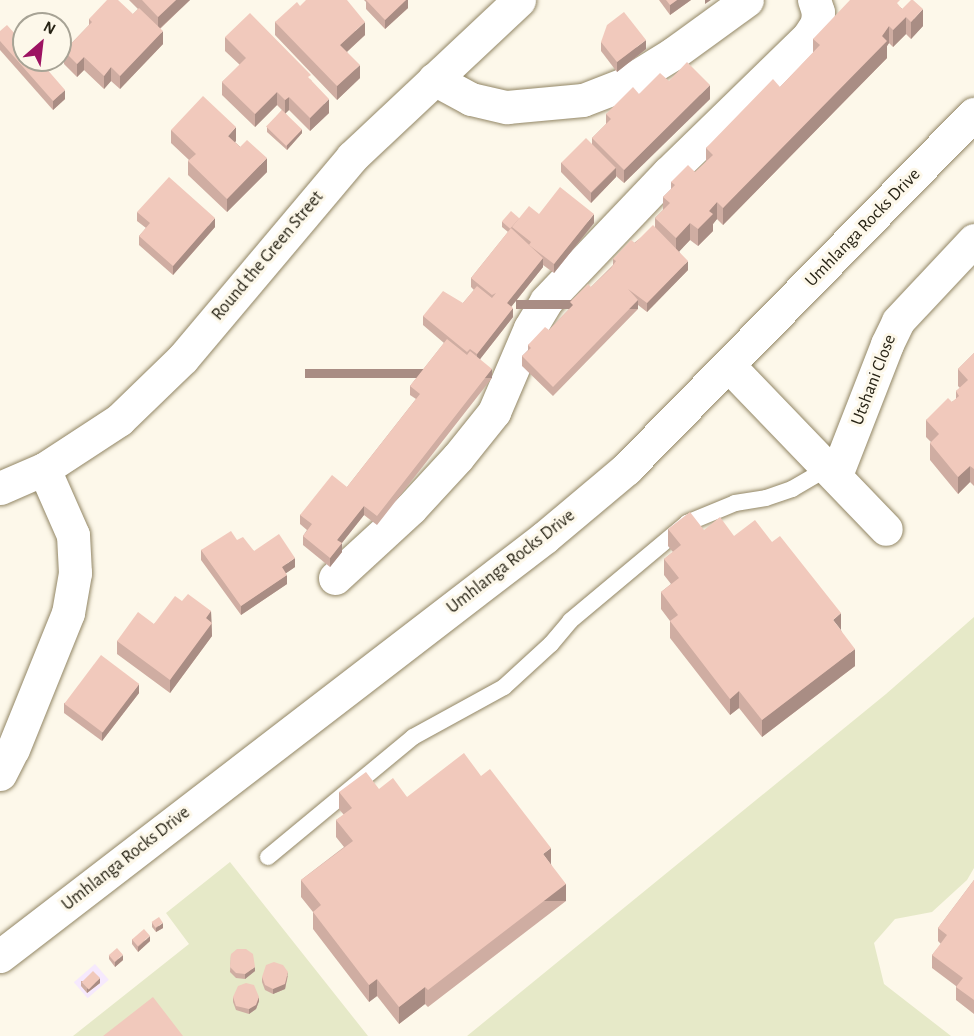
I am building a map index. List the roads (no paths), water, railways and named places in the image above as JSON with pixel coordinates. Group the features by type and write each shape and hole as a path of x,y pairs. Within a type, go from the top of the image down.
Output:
{"street":[{"name":"Round the Green Street","path":"0,488 44,469 119,420 183,358 352,156 519,0"},
{"path":"434,79 471,99 507,107 583,99 624,84 674,53 747,0"},
{"path":"335,578 411,508 458,458 494,412 530,328 546,301 668,173 808,37 817,23 818,12 814,0"},
{"name":"Umhlanga Rocks Drive","path":"0,956 544,537 626,469 974,114"},
{"name":"Utshani Close","path":"832,471 898,321 974,240"},
{"path":"729,366 886,529"},
{"path":"0,774 13,749 68,613 75,573 73,535 44,469"}],"lane":[{"path":"268,857 413,737 504,687 539,656 570,621 687,523 735,503 766,498 792,489 832,471"}]}
